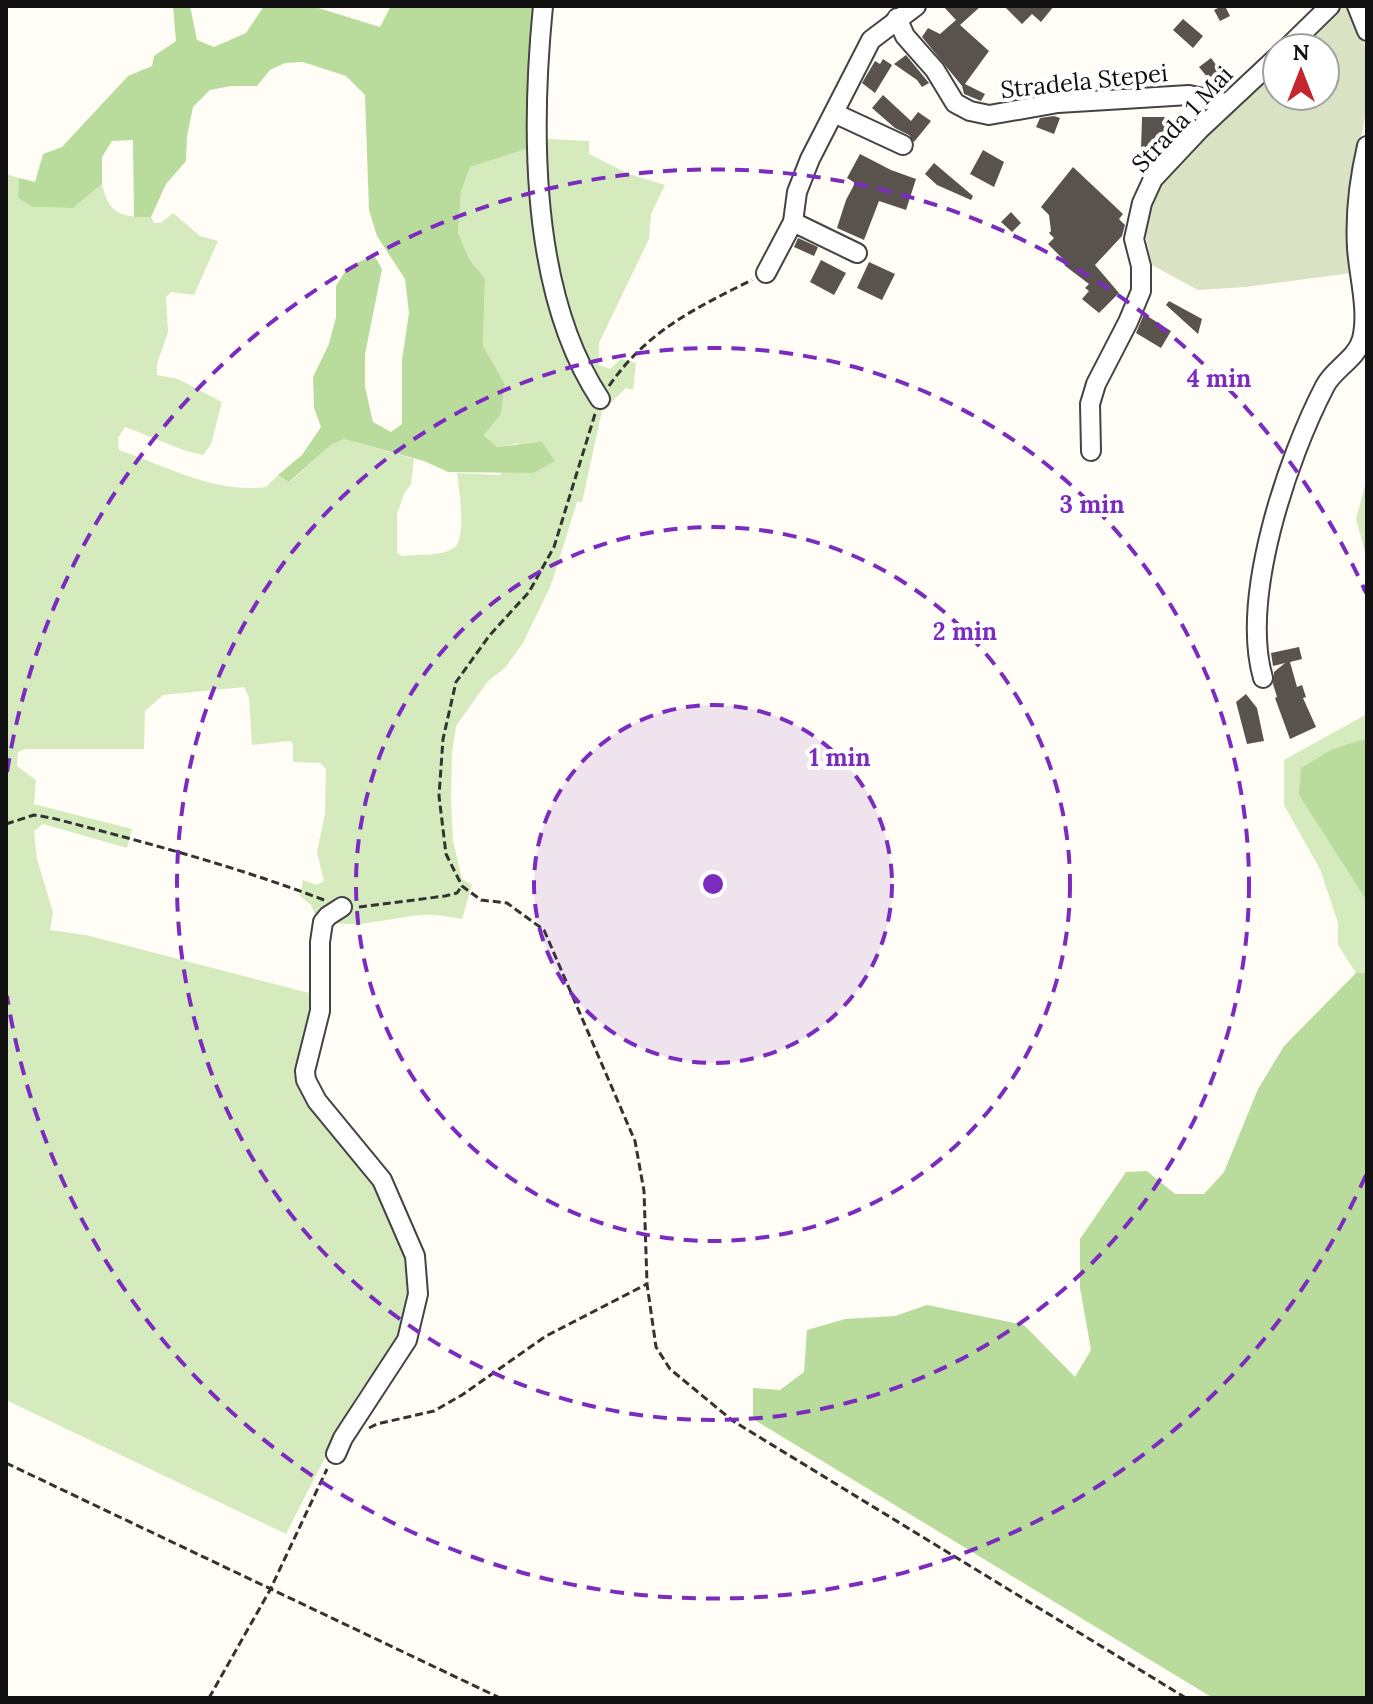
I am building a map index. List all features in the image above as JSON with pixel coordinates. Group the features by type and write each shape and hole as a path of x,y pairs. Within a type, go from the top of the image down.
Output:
{"street":[{"path":"543,6 538,56 537,180 545,238 567,330 589,382 600,399"},
{"path":"766,273 793,222 797,192 810,159 871,40 916,6"},
{"path":"1303,32 1330,6"},
{"path":"1357,6 1367,31"},
{"name":"Stradela Stepei","path":"897,18 905,36 935,70 955,103 970,111 989,115 1058,103 1189,95 1226,103"},
{"name":"Strada 1 Mai","path":"1091,451 1090,404 1096,384 1141,291 1141,266 1134,239 1142,203 1153,179 1261,71"},
{"path":"834,113 903,145"},
{"path":"1263,678 1256,633 1262,570 1278,498 1327,381 1353,357 1361,342 1364,324 1356,197 1367,146"},
{"path":"793,222 857,253"},
{"path":"336,1454 343,1438 407,1340 418,1294 415,1256 382,1180 323,1109 306,1080 305,1071 320,1011 323,922 342,907"}],"path":[{"path":"766,273 701,305 652,336 623,366 600,399 554,547 529,592 489,636 456,682 443,739 439,796 446,854 462,886 481,900 507,903 544,930 635,1141 644,1191 647,1284 656,1347 670,1369 733,1421 1186,1698"},
{"path":"6,824 34,815 52,818 291,886 342,907 365,907 445,896 457,893 462,886"},
{"path":"364,1431 377,1424 434,1411 546,1336 647,1284"},
{"path":"209,1698 270,1590 330,1460 336,1454"},
{"path":"6,1463 500,1698"}],"green space":[{"path":"173,6 190,6 197,40 214,47 246,33 264,6 312,6 380,27 391,6 533,6 532,99 526,149 470,167 461,192 458,232 469,259 485,279 483,346 505,384 501,414 484,435 497,447 542,442 555,461 533,473 448,472 424,461 344,439 331,445 289,482 278,475 302,455 321,427 314,408 313,377 329,344 336,317 336,286 348,267 374,255 382,269 365,354 365,387 373,422 391,432 402,424 402,360 409,313 405,279 377,236 369,210 365,95 346,76 303,62 285,63 270,70 257,86 210,90 193,107 186,161 166,184 151,217 134,217 133,140 112,141 102,157 102,184 73,208 32,207 18,198 19,178 35,182 43,154 62,147 128,76 152,66 154,56 176,41"},
{"path":"1340,6 1344,6 1357,18 1366,51 1366,112 1355,170 1352,273 1198,290 1152,265 1144,228 1157,189 1261,80 1261,112 1341,112 1341,32 1312,32"},
{"path":"527,138 589,141 589,154 629,174 665,185 651,214 649,239 599,343 599,365 610,369 621,359 636,363 633,390 626,388 602,411 582,502 577,502 551,585 523,643 505,668 488,681 456,726 452,753 453,841 462,879 472,885 462,919 423,915 342,924 316,917 311,905 300,896 303,880 317,885 324,881 317,852 325,813 326,769 320,763 293,762 293,743 289,741 252,745 249,698 244,687 163,695 145,711 144,749 26,749 18,752 17,766 36,780 34,804 132,829 127,848 43,824 34,831 37,859 53,912 50,930 86,935 313,994 311,1021 296,1078 336,1140 375,1183 406,1250 411,1280 403,1333 357,1395 286,1534 6,1400 6,174 19,178 18,198 32,207 73,208 102,184 108,202 124,215 151,217 154,223 161,223 173,213 200,236 218,241 194,295 171,292 166,297 168,332 157,364 157,375 178,379 222,402 211,444 203,455 125,427 118,438 119,450 210,483 247,488 266,487 278,475 290,482 331,445 344,439 414,459 411,484 397,514 397,553 403,556 429,555 448,551 458,543 461,513 457,473 500,475 519,443 497,448 484,434 501,414 505,384 483,346 485,280 469,259 458,232 461,192 470,167 525,149"},
{"path":"1367,478 1367,560 1356,519"},
{"path":"1367,714 1367,973 1356,973 1338,945 1338,923 1320,869 1284,805 1284,760"},
{"path":"1367,738 1367,901 1299,795 1301,768 1331,750"},
{"path":"1356,973 1367,973 1367,1698 1213,1698 753,1419 753,1388 780,1390 804,1372 807,1330 845,1319 895,1316 927,1305 1024,1325 1075,1377 1091,1350 1080,1288 1080,1239 1126,1172 1147,1171 1175,1194 1204,1194 1224,1172 1258,1089 1284,1046"}],"building":[{"path":"943,6 981,6 960,25 989,51 965,84 985,94 981,101 964,94 962,86 922,37 928,28 940,34 956,20"},
{"path":"1004,6 1054,6 1041,22 1032,14 1022,24"},
{"path":"1222,6 1230,16 1220,21 1214,10"},
{"path":"1183,19 1203,36 1193,48 1173,30"},
{"path":"906,55 929,83 922,87 894,64"},
{"path":"1211,58 1228,81 1217,89 1199,67"},
{"path":"883,59 892,65 875,93 862,83 875,61 880,64"},
{"path":"883,95 911,121 918,112 931,121 914,142 872,108"},
{"path":"1142,117 1166,117 1165,148 1154,160 1141,150"},
{"path":"1040,118 1060,118 1054,134 1036,127"},
{"path":"983,150 1004,162 994,187 970,174"},
{"path":"860,154 916,179 906,210 879,201 864,240 837,228 855,183 847,178"},
{"path":"934,163 973,196 971,200 937,185 925,174"},
{"path":"1073,167 1123,214 1119,219 1125,225 1122,236 1095,265 1119,293 1099,313 1082,299 1089,291 1085,288 1089,284 1064,265 1067,263 1048,244 1054,238 1049,233 1049,215 1041,207"},
{"path":"1011,212 1021,223 1012,232 1001,222"},
{"path":"798,238 818,247 814,256 794,247"},
{"path":"821,260 846,273 834,295 810,282"},
{"path":"869,262 895,274 882,300 857,288"},
{"path":"1169,301 1202,319 1198,334 1166,305"},
{"path":"1144,314 1171,331 1161,348 1136,333"},
{"path":"1299,647 1302,659 1290,662 1297,687 1302,685 1306,697 1303,698 1316,727 1290,739 1273,684 1274,672 1285,663 1273,666 1271,653"},
{"path":"1246,694 1257,708 1264,741 1247,744 1236,702"}]}
